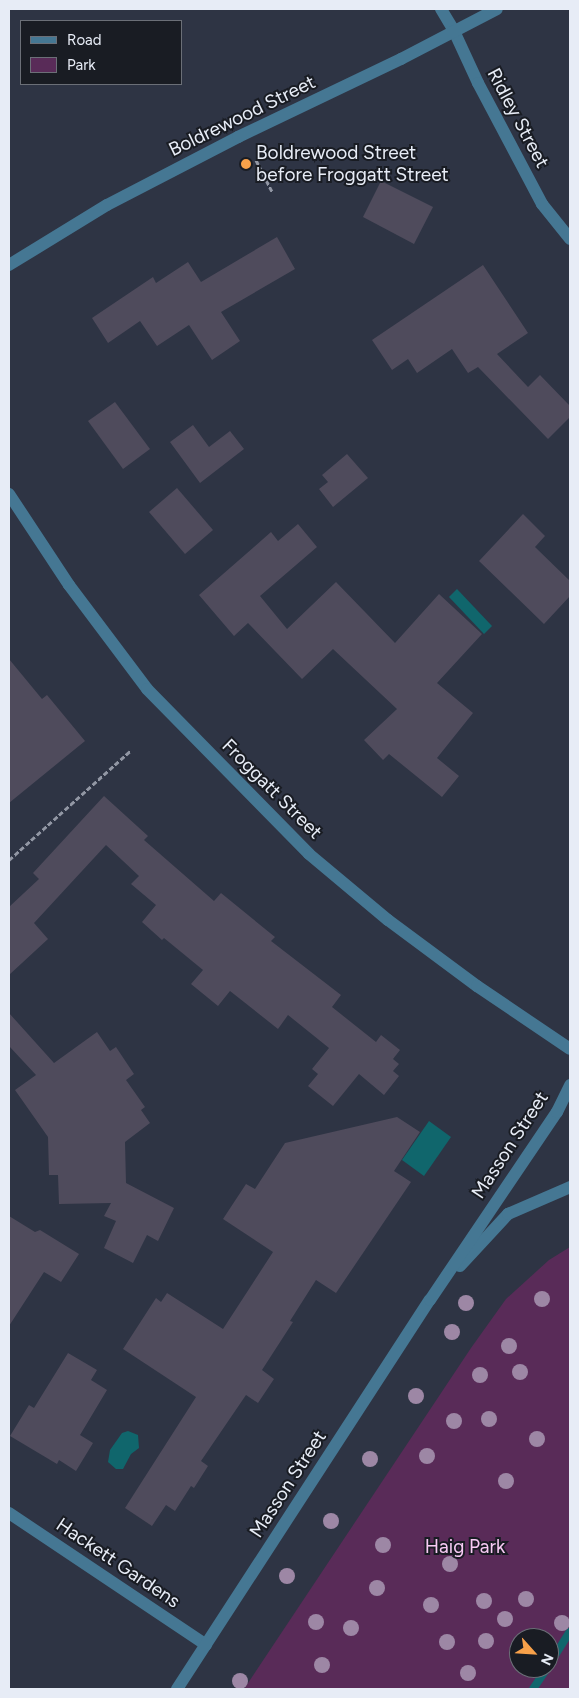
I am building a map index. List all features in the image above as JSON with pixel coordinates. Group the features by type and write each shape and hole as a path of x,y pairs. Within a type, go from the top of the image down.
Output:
{"street":[{"name":"Ridley Street","path":"440,9 454,31 478,83 542,204 570,239"},
{"name":"Boldrewood Street","path":"9,265 108,205 186,164 401,59 497,9"},
{"name":"Froggatt Street","path":"9,494 69,585 147,689 309,854 388,920 477,986 570,1048"},
{"name":"Masson Street","path":"177,1689 430,1300 557,1112 570,1085"},
{"name":"Masson Street","path":"430,1300 508,1214 570,1187"},
{"name":"Hackett Gardens","path":"9,1512 206,1645"}],"path":[{"path":"256,160 272,192"},
{"path":"9,860 131,750"}],"green space":[{"name":"Haig Park","path":"570,1247 570,1689 244,1689 471,1348 506,1299 549,1260"}],"shaded area":[{"path":"457,589 492,626 484,634 449,597"},
{"path":"429,1121 451,1137 424,1176 402,1160"},
{"path":"128,1431 138,1435 139,1448 131,1454 123,1469 116,1469 108,1462 110,1450 122,1433"}],"building":[{"path":"381,181 433,207 414,244 363,217"},
{"path":"277,237 295,269 221,312 240,341 212,360 189,325 157,346 140,321 108,343 92,318 153,277 156,283 188,262 201,282"},
{"path":"483,265 528,333 497,354 528,387 540,375 570,406 570,417 548,439 478,367 468,373 452,349 417,373 408,359 392,370 372,340"},
{"path":"115,402 150,449 123,469 88,421"},
{"path":"193,425 209,447 230,431 244,449 200,483 170,442"},
{"path":"347,454 368,478 333,507 319,489 328,482 322,475"},
{"path":"177,488 213,530 185,554 149,512"},
{"path":"523,514 545,536 535,547 570,581 570,596 544,624 479,561"},
{"path":"298,524 317,547 260,596 287,629 336,582 395,643 439,594 482,634 437,683 473,713 437,758 459,776 442,797 389,754 383,760 364,740 397,709 333,649 302,679 248,623 234,636 199,595 271,532 278,541"},
{"path":"9,659 42,699 47,695 85,741 9,803"},
{"path":"104,796 148,836 144,840 214,901 221,893 275,937 271,941 341,995 332,1007 376,1042 381,1035 400,1050 393,1059 399,1064 393,1071 399,1076 384,1095 359,1074 333,1106 308,1086 318,1074 312,1069 329,1048 288,1015 278,1029 230,991 218,1006 191,984 203,970 164,938 162,940 142,922 156,905 131,884 139,876 106,845 34,923 48,939 9,975 9,907 39,879 33,873"},
{"path":"9,1013 54,1063 97,1032 110,1051 116,1047 134,1074 126,1080 145,1107 141,1110 150,1123 125,1142 126,1183 174,1208 158,1241 147,1235 133,1263 104,1248 116,1221 104,1216 111,1203 59,1204 58,1175 49,1175 48,1137 15,1090 36,1075 9,1046"},
{"path":"397,1117 420,1132 394,1171 411,1182 336,1293 316,1280 290,1321 293,1322 262,1370 274,1379 258,1403 246,1395 201,1461 208,1466 194,1488 191,1486 175,1511 166,1505 152,1526 125,1508 196,1397 123,1349 156,1298 161,1302 167,1293 223,1329 273,1252 223,1219 246,1184 255,1189 285,1143"},
{"path":"9,1216 35,1232 40,1230 79,1254 61,1282 44,1272 9,1326"},
{"path":"68,1353 97,1370 91,1380 107,1390 80,1435 93,1443 76,1471 59,1460 57,1464 10,1436 29,1405 34,1408"}],"waterway":[{"path":"559,1649 570,1632"},
{"path":"533,1689 540,1678"}],"place":[{"name":"Boldrewood Street before Froggatt Street","path":"246,164"}]}
